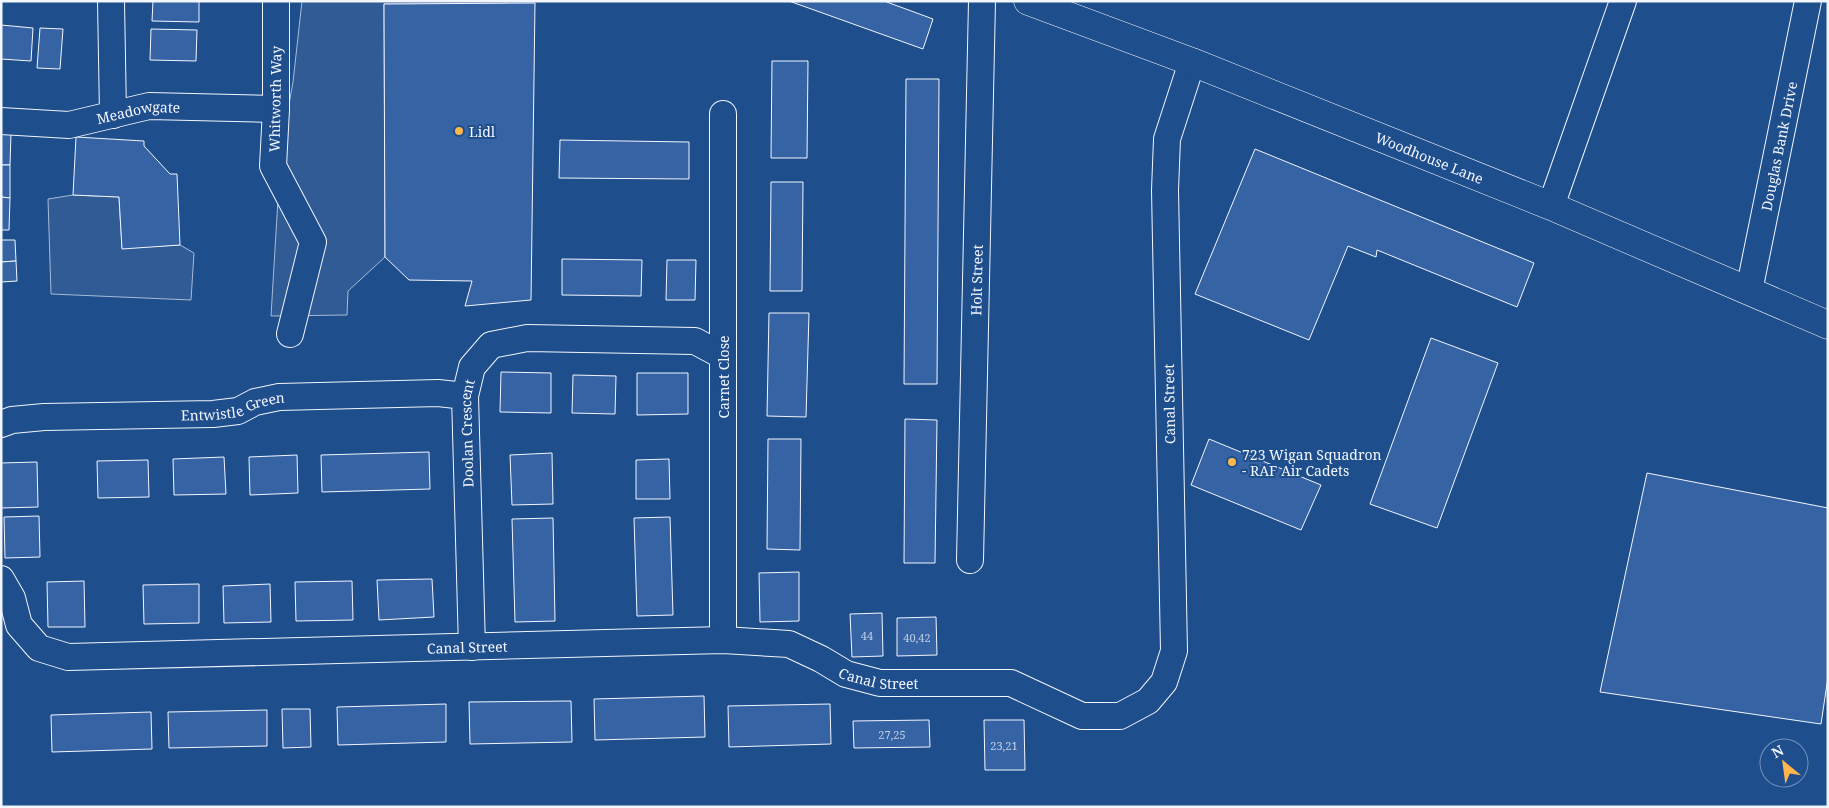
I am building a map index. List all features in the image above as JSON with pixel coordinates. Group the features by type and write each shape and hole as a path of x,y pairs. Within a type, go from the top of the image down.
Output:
{"main road":[{"name":"Woodhouse Lane","path":"1028,1 1192,62 1551,206 1828,325"}],"street":[{"path":"111,1 113,115"},
{"name":"Whitworth Way","path":"276,1 276,109 273,166 313,242 290,334"},
{"name":"Holt Street","path":"970,560 982,1"},
{"path":"1551,206 1623,1"},
{"name":"Douglas Bank Drive","path":"1749,291 1808,1"},
{"name":"Canal Street","path":"1,579 12,598 19,625 40,648 68,657 723,640 789,644 821,659 846,674 880,683 1011,682 1082,716 1120,716 1148,701 1164,682 1174,651 1165,200 1166,156 1167,139 1192,62"},
{"name":"Meadowgate","path":"1,122 69,125 150,106 276,109"},
{"name":"Carnet Close","path":"723,114 723,640"},
{"name":"Doolan Crescent","path":"472,647 465,396 472,367 491,345 527,338 695,341 723,356"},
{"name":"Entwistle Green","path":"1,424 12,420 44,417 213,414 238,411 255,402 279,397 438,393 465,396"}],"shaded area":[{"path":"302,1 506,1 506,4 384,4 385,257 348,291 347,315 271,316 281,149 293,82"},
{"path":"73,195 119,197 122,248 180,245 194,253 191,300 51,294 48,199"}],"building":[{"path":"153,1 199,1 199,22 152,21"},
{"path":"789,1 884,1 933,19 923,49"},
{"name":"Lidl","path":"535,3 531,300 465,306 472,281 409,280 385,257 384,4"},
{"path":"1,25 33,28 31,61 1,59"},
{"path":"40,28 63,29 60,69 37,68"},
{"path":"151,29 197,30 196,61 150,60"},
{"path":"772,61 808,61 807,158 771,158"},
{"path":"906,79 939,79 937,384 904,384"},
{"path":"1,133 11,133 10,165 1,165"},
{"path":"76,137 144,141 144,146 170,174 177,174 180,245 122,249 119,197 73,195"},
{"path":"560,140 689,142 689,179 559,178"},
{"path":"1255,149 1534,263 1517,307 1377,250 1376,257 1348,246 1309,340 1195,294"},
{"path":"1,165 10,165 10,198 1,197"},
{"path":"771,182 803,182 802,291 770,291"},
{"path":"1,197 10,198 9,230 1,230"},
{"path":"1,240 15,240 16,261 1,262"},
{"path":"562,259 642,260 641,296 562,295"},
{"path":"667,260 696,260 695,300 666,300"},
{"path":"16,261 17,281 1,282 1,262"},
{"path":"769,313 809,313 806,417 767,416"},
{"path":"1431,338 1498,363 1437,528 1370,504"},
{"path":"501,372 551,373 551,413 500,412"},
{"path":"637,373 688,373 688,414 637,415"},
{"path":"573,375 616,376 615,414 572,413"},
{"path":"905,419 937,420 935,563 904,563"},
{"path":"768,439 801,439 800,550 767,549"},
{"name":"723 Wigan Squadron - RAF Air Cadets","path":"1209,439 1321,485 1301,530 1191,485"},
{"path":"429,452 430,489 322,492 321,455"},
{"path":"552,453 553,504 512,505 510,455"},
{"path":"297,455 298,493 250,495 249,457"},
{"path":"224,457 226,494 174,495 173,459"},
{"path":"669,459 670,499 636,499 636,460"},
{"path":"148,460 149,497 98,498 97,461"},
{"path":"37,462 38,507 1,508 1,463"},
{"path":"1647,473 1828,508 1828,677 1821,724 1600,692"},
{"path":"39,516 40,557 5,558 4,517"},
{"path":"670,517 673,615 637,616 634,518"},
{"path":"553,518 555,621 515,622 512,519"},
{"path":"799,572 799,621 760,622 759,573"},
{"path":"432,579 434,617 379,620 377,580"},
{"path":"84,581 85,627 48,627 47,582"},
{"path":"352,581 353,620 296,621 295,582"},
{"path":"199,584 199,623 144,624 143,585"},
{"path":"270,584 271,622 224,623 223,586"},
{"path":"882,613 883,656 852,657 850,614"},
{"path":"936,617 937,655 897,656 897,618"},
{"path":"704,696 705,737 595,740 594,699"},
{"path":"571,701 572,742 470,744 469,702"},
{"path":"446,704 446,742 338,745 337,707"},
{"path":"830,704 831,744 729,747 728,706"},
{"path":"282,709 310,709 311,747 283,748"},
{"path":"267,710 267,746 169,748 168,712"},
{"path":"151,712 152,749 52,752 51,715"},
{"path":"929,720 930,747 854,748 853,721"},
{"path":"984,720 1024,720 1025,770 985,770"}],"place":[{"name":"Lidl","path":"459,131"},
{"name":"723 Wigan Squadron - RAF Air Cadets","path":"1232,462"}]}
